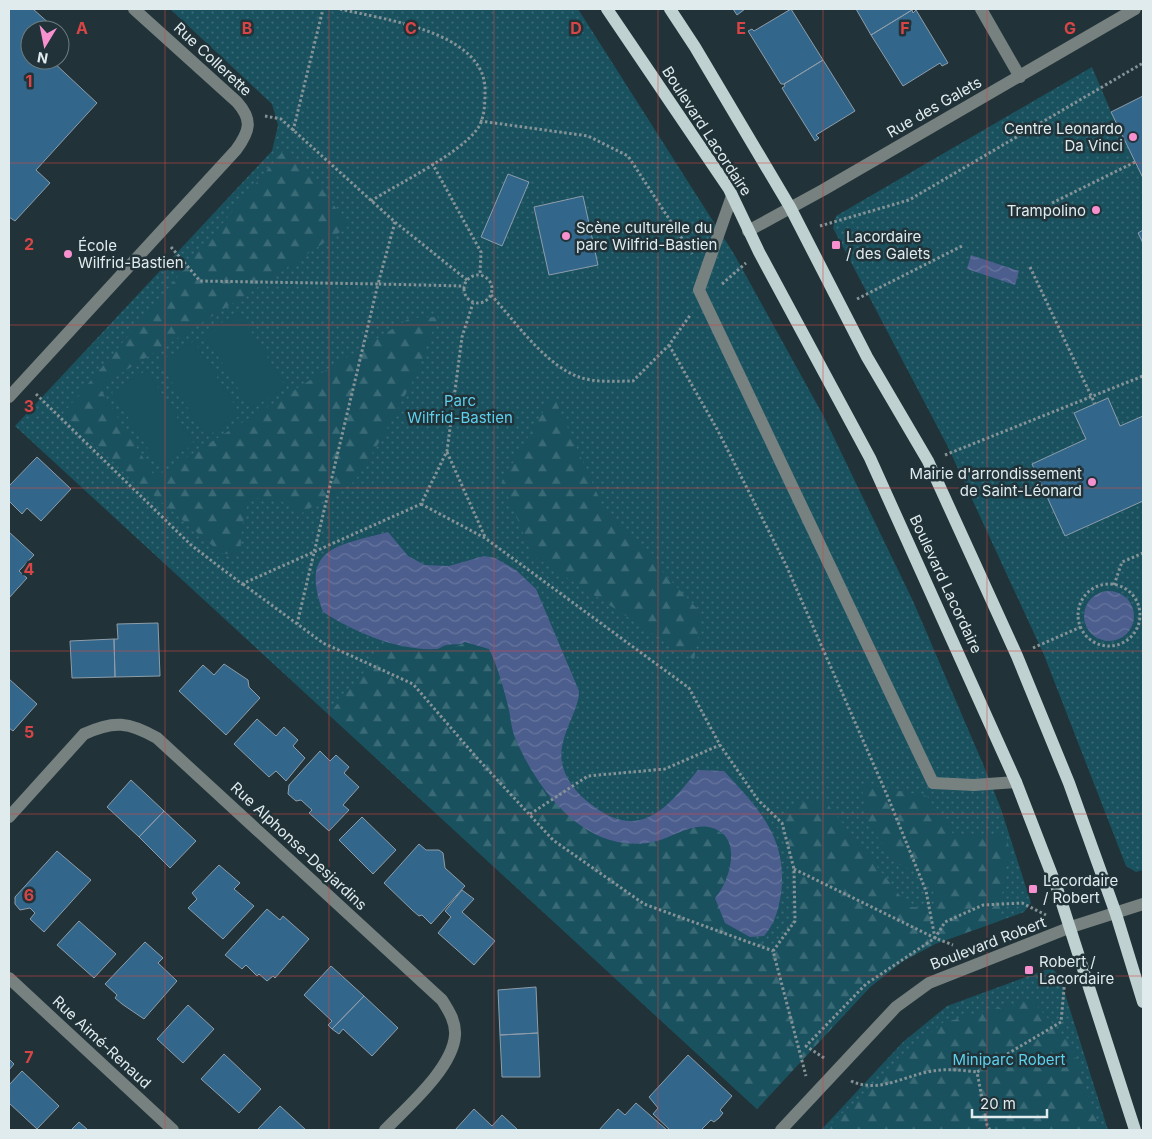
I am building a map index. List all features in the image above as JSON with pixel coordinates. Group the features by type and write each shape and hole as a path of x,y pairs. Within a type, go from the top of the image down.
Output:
{"main road":[{"name":"Boulevard Lacordaire","path":"607,9 732,196 759,252 870,458 1016,782 1071,928 1135,1130"},
{"name":"Boulevard Lacordaire","path":"670,9 695,46 790,207 840,307 928,461 1016,656 1069,783 1116,914 1143,1002"}],"street":[{"name":"Rue Collerette","path":"134,9 247,113"},
{"path":"981,9 1020,77"},
{"name":"Rue des Galets","path":"748,231 1020,77 1135,9"},
{"path":"9,397 240,144 248,127 247,113"},
{"path":"732,196 698,290 932,783 974,785 1016,782"},
{"name":"Rue Alphonse-Desjardins","path":"9,817 84,734 101,726 120,724 139,728 157,738 442,1000 452,1017 455,1034 452,1052 441,1069 386,1130"},
{"name":"Boulevard Robert","path":"781,1130 896,1007 929,983 1071,928 1143,904"},
{"name":"Rue Aimé-Renaud","path":"9,978 174,1130"}],"path":[{"path":"293,131 323,9"},
{"path":"340,9 432,32 459,45 479,66 486,88 485,107 478,127 456,148 371,201"},
{"path":"801,232 909,200 1143,62"},
{"path":"247,113 281,119 395,222 466,280"},
{"path":"480,121 588,136 628,156 704,273"},
{"path":"1052,203 1135,162"},
{"path":"432,163 481,252 480,274"},
{"path":"297,624 378,284 395,222"},
{"path":"159,234 200,281 464,286"},
{"path":"840,307 964,245"},
{"path":"480,274 491,283 491,295 557,366 580,378 606,381 633,381 669,346 697,305 759,252"},
{"path":"1030,268 1095,404"},
{"path":"480,274 471,276 466,280 464,286 466,297 473,303 482,302 491,295"},
{"path":"242,584 421,504 447,452 462,337 473,303"},
{"path":"669,346 717,430 790,574 926,891 935,938"},
{"path":"928,461 1143,376"},
{"path":"23,382 191,545 324,644 413,684 477,758 553,840 644,904 773,951"},
{"path":"447,452 485,538"},
{"path":"421,504 485,538 689,688 720,745 758,800 782,823 794,868 795,921 773,951"},
{"path":"1114,585 1122,562 1143,553"},
{"path":"1114,585 1128,590 1134,598 1139,606 1141,621 1133,636 1115,646 1095,643 1086,636 1081,627 1079,613 1083,599 1090,591 1099,586 1114,585"},
{"path":"1016,656 1081,627"},
{"path":"530,814 588,776 665,769 720,745"},
{"path":"794,868 935,938 953,945"},
{"path":"1066,973 1061,1022 977,1072 951,1069 926,1072 889,1084 862,1086 836,1070 806,1046 866,984 935,938 945,922 983,905 1022,903 1071,928"},
{"path":"773,951 811,1098"},
{"path":"977,1072 986,1125 990,1130"}],"green space":[{"name":"Parc Wilfrid-Bastien","path":"170,9 578,9 734,254 823,415 913,601 983,764 1001,809 1031,903 1024,912 935,944 903,961 870,987 757,1109 15,426 272,151 278,125 272,104"},
{"path":"1092,67 1111,112 1143,178 1143,230 1138,233 1143,243 1143,870 1136,872 1126,866 1044,655 948,447 833,228 836,216"},
{"path":"284,150 319,185 349,226 246,295 99,387 155,477 410,318 438,317 416,375 383,436 355,481 302,513 277,499 249,498 242,527 240,556 221,553 61,416"},
{"path":"239,312 286,387 251,409 204,334"},
{"path":"194,341 241,415 206,437 159,362"},
{"path":"147,370 194,444 159,466 112,392"},
{"path":"553,395 604,509 702,614 694,660 532,555 502,481"},
{"path":"465,642 490,649 499,669 515,738 533,771 564,813 666,838 690,827 700,826 711,827 721,833 729,840 731,856 723,889 715,898 725,922 773,951 795,921 794,869 782,823 799,802 825,801 909,907 937,908 930,880 897,863 869,826 861,784 927,796 954,835 1006,835 1011,856 1005,870 999,921 935,944 903,961 870,987 757,1109 329,714 388,643 438,649 447,645 458,646"},
{"name":"Miniparc Robert","path":"1048,969 1054,970 1060,978 1108,1130 821,1130 903,1042 947,1006"},
{"name":"Miniparc Robert","path":"1031,999 1071,1045 1100,1130 824,1130 942,1023"}],"water":[{"path":"971,255 1019,271 1015,285 967,269"},
{"path":"388,532 408,556 425,565 449,566 484,556 495,558 516,570 536,589 579,691 578,700 562,747 563,767 568,780 576,790 596,808 613,817 628,821 641,820 665,806 698,770 724,771 759,812 775,840 780,856 782,874 780,900 773,921 764,936 750,937 725,923 715,898 724,884 730,866 730,847 722,833 706,827 697,827 657,841 633,844 610,840 589,831 570,818 553,801 526,761 514,736 502,684 489,649 465,642 446,645 436,649 407,647 362,633 323,612 317,590 316,574 320,562 327,553 353,541"},
{"path":"1104,591 1114,591 1127,598 1134,611 1134,621 1127,634 1114,641 1104,641 1095,637 1088,630 1084,621 1084,611 1088,602 1095,595"}],"building":[{"path":"9,9 33,9 45,20 20,20 20,70 62,70 97,103 36,170 50,183 15,221 9,217"},
{"path":"733,9 745,9 737,15"},
{"path":"791,9 823,60 781,84 748,31 752,29 754,31"},
{"path":"856,9 910,9 912,10 871,35"},
{"path":"912,10 913,13 916,10 948,63 942,66 940,63 903,86 871,35"},
{"path":"823,60 855,111 816,135 819,138 815,141 782,88 785,86 784,84"},
{"name":"Centre Leonardo Da Vinci","path":"1143,96 1143,178 1111,112"},
{"path":"508,174 529,182 502,246 481,237"},
{"name":"Scène culturelle du parc Wilfrid-Bastien","path":"583,196 598,265 549,275 534,207"},
{"path":"1143,230 1143,243 1138,233"},
{"name":"Mairie d'arrondissement de Saint-Léonard","path":"1108,398 1120,426 1143,416 1143,501 1065,536 1032,464 1086,439 1074,413"},
{"path":"37,457 71,489 41,521 27,508 22,514 9,501 9,486"},
{"path":"9,532 34,555 19,571 27,578 9,598"},
{"path":"158,623 160,676 115,677 114,639 118,639 117,624"},
{"path":"114,639 115,677 72,678 70,641"},
{"path":"224,664 248,680 249,687 260,698 226,735 179,691 203,665 214,675"},
{"path":"9,679 37,704 13,731 9,728"},
{"path":"257,719 276,736 284,727 298,740 293,746 305,758 286,781 276,771 269,777 234,744"},
{"path":"320,751 330,761 336,755 349,767 344,773 359,787 343,805 349,810 329,831 309,813 312,810 301,800 296,801 288,794 289,785"},
{"path":"131,780 164,811 139,837 107,807"},
{"path":"164,811 196,841 170,868 139,837"},
{"path":"362,817 396,850 373,874 339,840"},
{"path":"419,844 426,850 439,850 443,853 445,868 465,886 431,924 422,915 419,916 412,910 384,883"},
{"path":"57,851 91,880 44,932 30,919 35,913 30,908 20,910 15,904 15,897"},
{"path":"219,865 240,883 234,889 254,906 223,939 188,908 197,899 192,893"},
{"path":"462,890 474,899 462,912 495,941 474,965 438,933 451,917 445,911"},
{"path":"267,909 280,920 283,916 309,939 275,978 273,976 267,981 259,974 257,976 246,965 242,969 225,955"},
{"path":"79,921 116,954 94,978 57,945"},
{"path":"145,942 163,958 158,963 177,981 144,1019 115,998 117,995 105,984"},
{"path":"331,966 364,996 332,1029 328,1025 332,1021 304,995"},
{"path":"536,987 538,1033 500,1035 498,990"},
{"path":"364,996 398,1028 372,1056 343,1029 339,1034 332,1029"},
{"path":"188,1005 214,1029 183,1063 157,1039"},
{"path":"538,1033 540,1077 502,1077 500,1035"},
{"path":"224,1054 261,1089 239,1113 201,1079"},
{"path":"688,1055 732,1096 720,1110 723,1113 719,1118 714,1122 711,1120 701,1130 670,1130 653,1114 658,1108 649,1097"},
{"path":"9,1059 14,1064 9,1070"},
{"path":"22,1071 59,1106 37,1129 9,1103 9,1085"},
{"path":"636,1103 667,1130 599,1130 618,1109 625,1115"},
{"path":"280,1106 306,1130 257,1130"},
{"path":"474,1109 492,1126 502,1115 518,1130 455,1130"},
{"path":"79,1122 88,1130 71,1130"}],"place":[{"name":"Centre Leonardo Da Vinci","path":"1133,137"},
{"name":"Trampolino","path":"1096,210"},
{"name":"Scène culturelle du parc Wilfrid-Bastien","path":"566,236"},
{"name":"Lacordaire / des Galets","path":"836,245"},
{"name":"École Wilfrid-Bastien","path":"68,254"},
{"name":"Mairie d'arrondissement de Saint-Léonard","path":"1092,482"},
{"name":"Lacordaire / Robert","path":"1033,889"},
{"name":"Robert / Lacordaire","path":"1029,970"}]}
